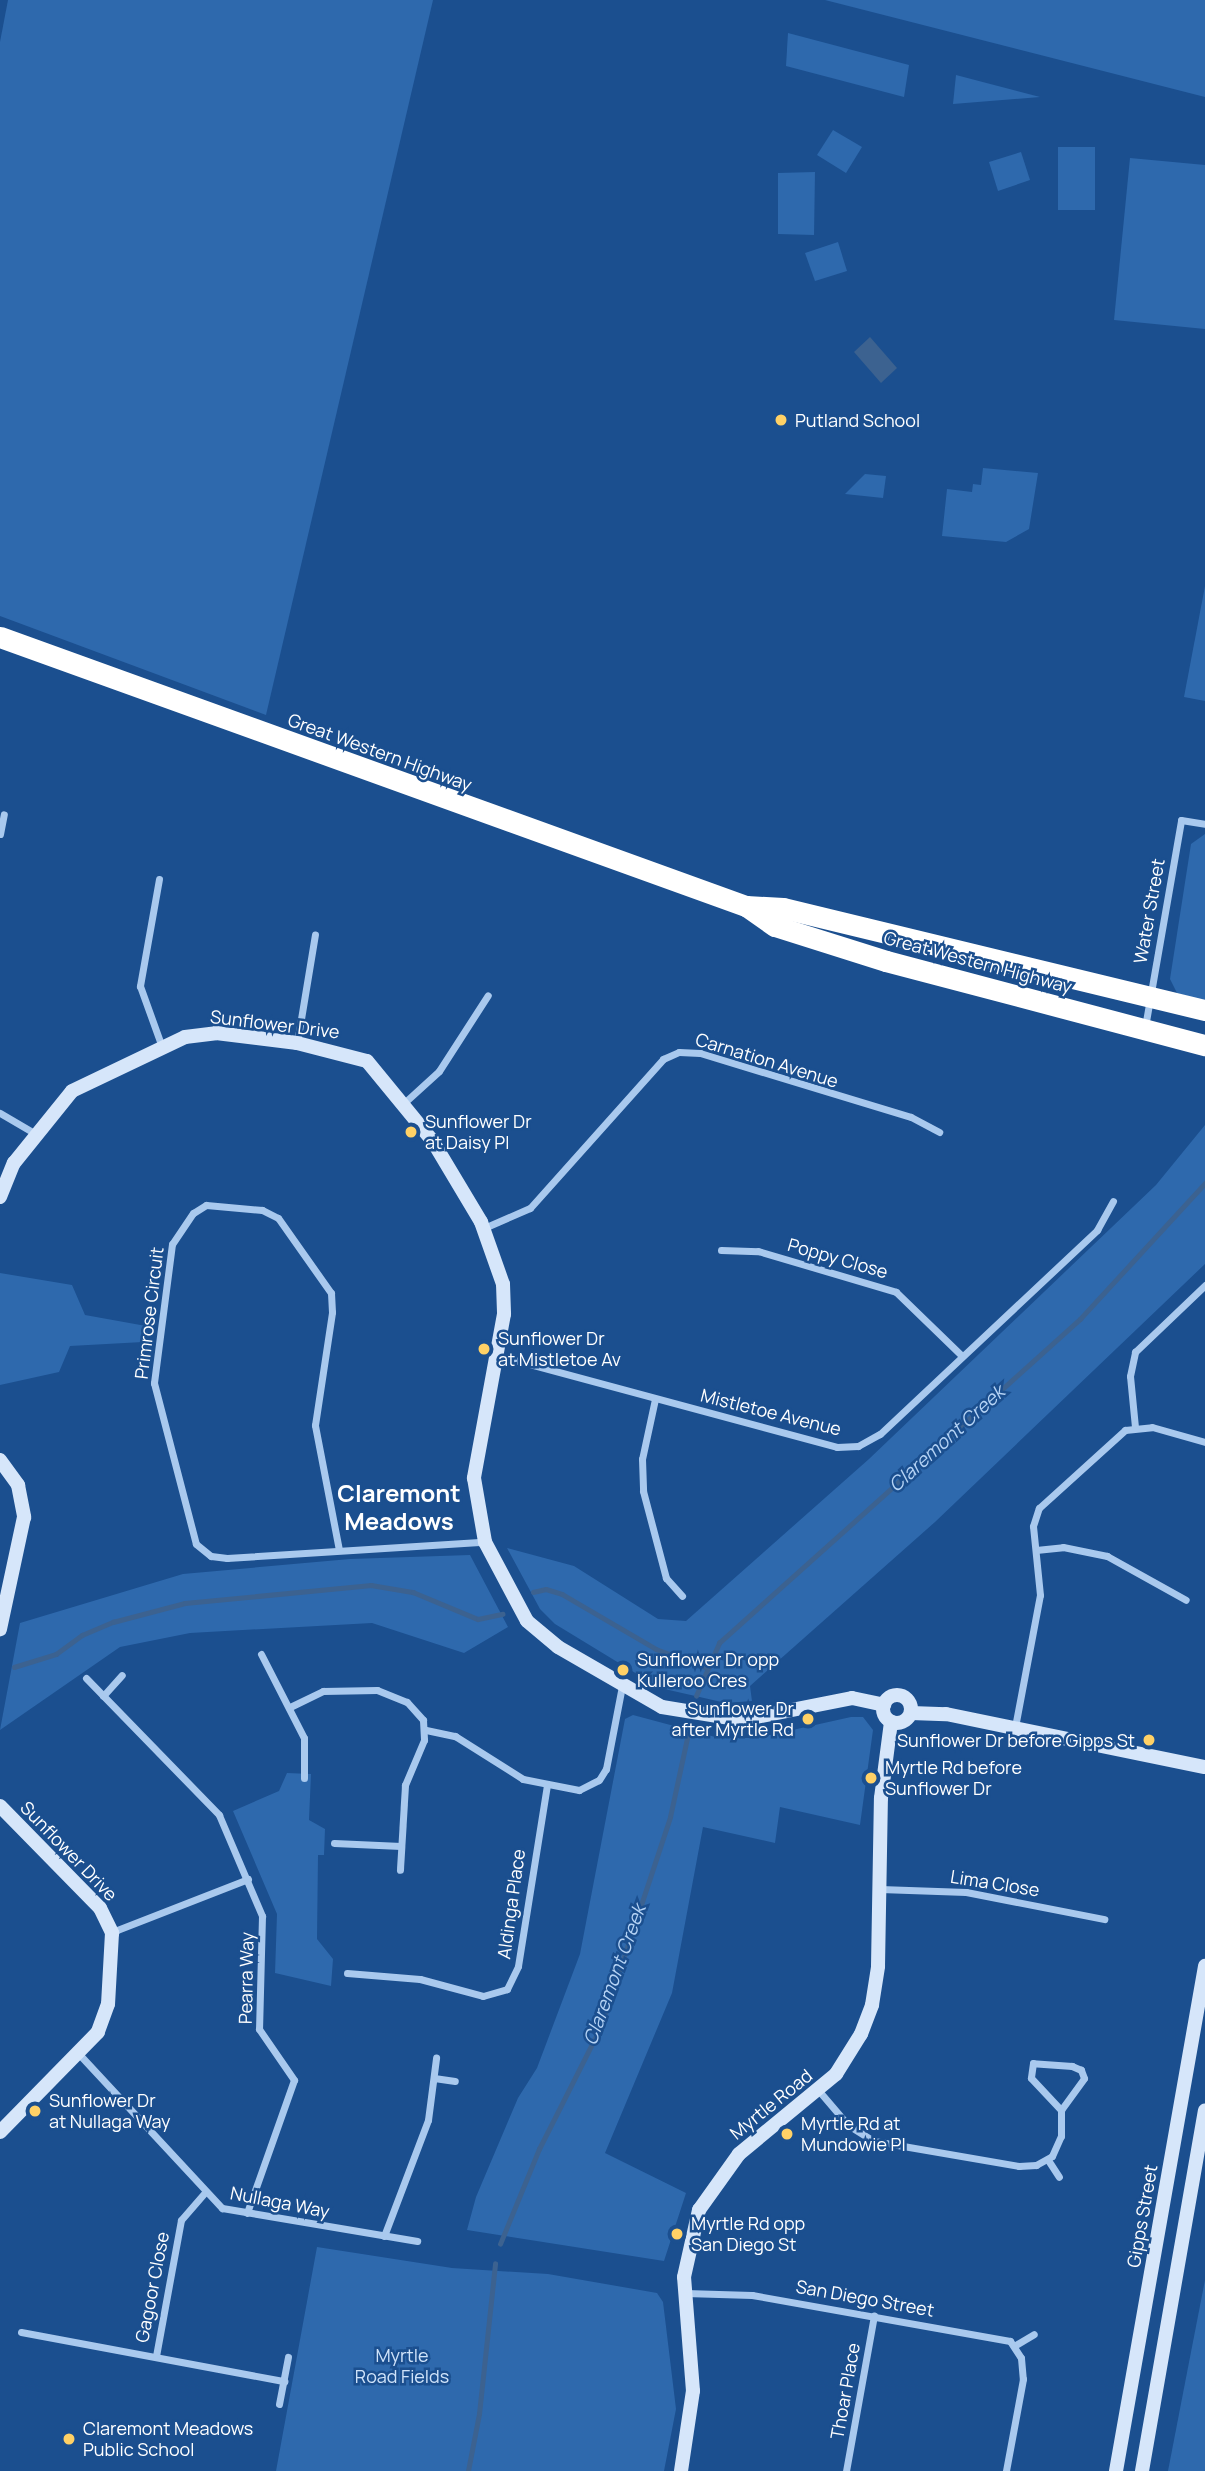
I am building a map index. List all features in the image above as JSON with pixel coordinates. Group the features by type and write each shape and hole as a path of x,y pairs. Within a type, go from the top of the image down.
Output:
{"highway":[{"name":"Great Western Highway","path":"4,641 746,906 775,926 1144,1031 1205,1045"},
{"name":"Great Western Highway","path":"746,906 783,908 1205,1010"}],"street":[{"path":"0,834 4,814"},
{"name":"Water Street","path":"1144,1031 1181,820 1205,824"},
{"path":"159,879 141,986 162,1047"},
{"path":"297,1043 315,934"},
{"path":"404,1103 439,1071 488,995"},
{"name":"Sunflower Drive","path":"0,1197 14,1163 72,1091 162,1047 201,1033 297,1043 367,1061 432,1140 484,1228 504,1293 474,1470 485,1542 527,1621 558,1647 662,1707 721,1720 755,1719 852,1698 884,1704"},
{"name":"Carnation Avenue","path":"484,1228 530,1208 663,1059 679,1052 700,1053 911,1117 939,1132"},
{"path":"0,1113 36,1134"},
{"name":"Mistletoe Avenue","path":"495,1354 655,1399 851,1448 880,1434 1097,1230 1113,1201"},
{"name":"Primrose Circuit","path":"340,1550 315,1425 332,1312 331,1293 278,1218 248,1208 206,1206 193,1213 172,1244 154,1383 190,1534 202,1550 222,1558 485,1542"},
{"name":"Poppy Close","path":"721,1250 758,1251 891,1290 908,1299 962,1356"},
{"path":"1135,1427 1130,1376 1135,1352 1205,1285"},
{"path":"655,1399 642,1459 643,1492 666,1578 682,1596"},
{"path":"1015,1727 1040,1595 1033,1526 1039,1508 1112,1439 1135,1427 1152,1427 1205,1442"},
{"path":"0,1460 18,1485 24,1517 0,1629"},
{"path":"1036,1550 1063,1547 1114,1559 1186,1600"},
{"path":"261,1654 304,1738 304,1778"},
{"path":"103,1696 122,1675"},
{"name":"Pearra Way","path":"86,1678 219,1815 262,1916 259,2029 294,2080 247,2213"},
{"path":"290,1707 323,1691 377,1690 412,1707 426,1730 455,1736 519,1777 579,1790 599,1780 607,1762 622,1686"},
{"path":"890,1697 904,1697 911,1713 903,1722 891,1722 884,1704 890,1697"},
{"path":"911,1713 1015,1727 1205,1767"},
{"name":"Myrtle Road","path":"681,2471 693,2391 684,2293 691,2235 711,2189 739,2154 819,2091 849,2056 872,2005 878,1966 880,1812 891,1722"},
{"path":"400,1870 405,1785 426,1730"},
{"name":"Aldinga Place","path":"347,1973 420,1979 483,1996 507,1989 518,1966 547,1784"},
{"name":"Sunflower Drive","path":"0,1806 100,1908 112,1933"},
{"path":"334,1843 401,1846"},
{"path":"0,2132 78,2053 106,2019 112,1933 248,1879"},
{"name":"Lima Close","path":"879,1889 966,1892 1104,1919"},
{"name":"Gipps Street","path":"1116,2471 1205,1966"},
{"name":"Nullaga Way","path":"78,2053 222,2208 417,2242"},
{"path":"384,2236 428,2120 436,2058"},
{"path":"1048,2160 1061,2136 1061,2110 1083,2083 1083,2072 1067,2065 1033,2063 1031,2078 1061,2110"},
{"path":"434,2078 455,2081"},
{"path":"819,2091 848,2125 874,2141 1018,2166 1048,2160"},
{"path":"1142,2471 1205,2110"},
{"path":"1048,2160 1059,2178"},
{"name":"Gagoor Close","path":"156,2356 181,2220 205,2192"},
{"name":"San Diego Street","path":"684,2293 752,2295 996,2336 1014,2346"},
{"name":"Thoar Place","path":"846,2471 874,2316"},
{"name":"Gagoor Close","path":"21,2332 284,2381"},
{"path":"1006,2471 1023,2379 1014,2346 1034,2334"},
{"path":"279,2404 288,2357"}],"green space":[{"path":"8,0 433,0 266,715 0,616 0,42"},
{"path":"825,0 1205,0 1205,97"},
{"path":"788,33 909,65 904,97 786,66"},
{"path":"956,75 1040,97 953,104"},
{"path":"833,130 862,147 846,173 817,155"},
{"path":"1058,147 1095,147 1095,210 1058,210"},
{"path":"1021,152 1030,180 998,191 989,162"},
{"path":"1130,158 1205,165 1205,329 1114,320"},
{"path":"815,172 814,235 778,234 778,173"},
{"path":"838,242 847,271 815,281 805,253"},
{"path":"983,468 1038,473 1029,529 1006,542 942,536 947,489 972,492 973,484 981,485"},
{"path":"865,474 886,476 883,498 845,494"},
{"path":"1205,586 1205,701 1184,697"},
{"path":"1205,834 1205,1001 1177,993 1170,979 1191,844"},
{"path":"1205,1125 1205,1264 935,1522 750,1686 752,1701 726,1703 660,1688 555,1624 540,1609 507,1548 574,1566 658,1619 686,1621 869,1459 1156,1185"},
{"path":"0,1273 72,1285 85,1315 146,1326 143,1342 70,1346 59,1372 0,1385"},
{"path":"470,1555 508,1627 464,1653 372,1623 190,1633 120,1647 0,1730 20,1623 183,1574 350,1559"},
{"path":"633,1715 719,1738 756,1738 851,1717 863,1717 873,1730 860,1825 780,1807 775,1843 703,1827 672,1993 605,2153 686,2193 664,2261 467,2230 476,2197 518,2098 537,2068 580,1954 625,1719"},
{"path":"287,1773 311,1774 309,1820 325,1829 324,1855 318,1855 317,1939 333,1959 331,1986 275,1973 277,1914 233,1811 279,1791"},
{"name":"Myrtle Road Fields","path":"317,2247 452,2268 548,2274 657,2293 663,2302 676,2409 664,2471 276,2471"},
{"path":"1205,2280 1205,2471 1168,2471 1185,2383"}],"shaded area":[{"path":"870,337 897,368 881,383 854,352"}],"waterway":[{"name":"Claremont Creek","path":"696,1696 719,1643 1080,1319 1205,1183"},
{"path":"14,1667 56,1654 82,1635 113,1622 185,1603 371,1585 413,1592 478,1619 502,1614"},
{"path":"533,1592 546,1589 562,1594 656,1649 708,1668"},
{"name":"Claremont Creek","path":"500,2244 539,2149 601,2026 670,1817 688,1734"},
{"name":"Claremont Creek","path":"468,2471 479,2414 495,2264"}],"place":[{"name":"Putland School","path":"781,420"},
{"name":"Sunflower Dr at Daisy Pl","path":"411,1132"},
{"name":"Sunflower Dr at Mistletoe Av","path":"484,1349"},
{"name":"Sunflower Dr opp Kulleroo Cres","path":"623,1670"},
{"name":"Sunflower Dr after Myrtle Rd","path":"808,1719"},
{"name":"Sunflower Dr before Gipps St","path":"1149,1740"},
{"name":"Myrtle Rd before Sunflower Dr","path":"871,1778"},
{"name":"Sunflower Dr at Nullaga Way","path":"35,2111"},
{"name":"Myrtle Rd at Mundowie Pl","path":"787,2134"},
{"name":"Myrtle Rd opp San Diego St","path":"677,2234"},
{"name":"Claremont Meadows Public School","path":"69,2439"}],"district":[{"name":"Claremont Meadows","path":"399,1507"}]}
